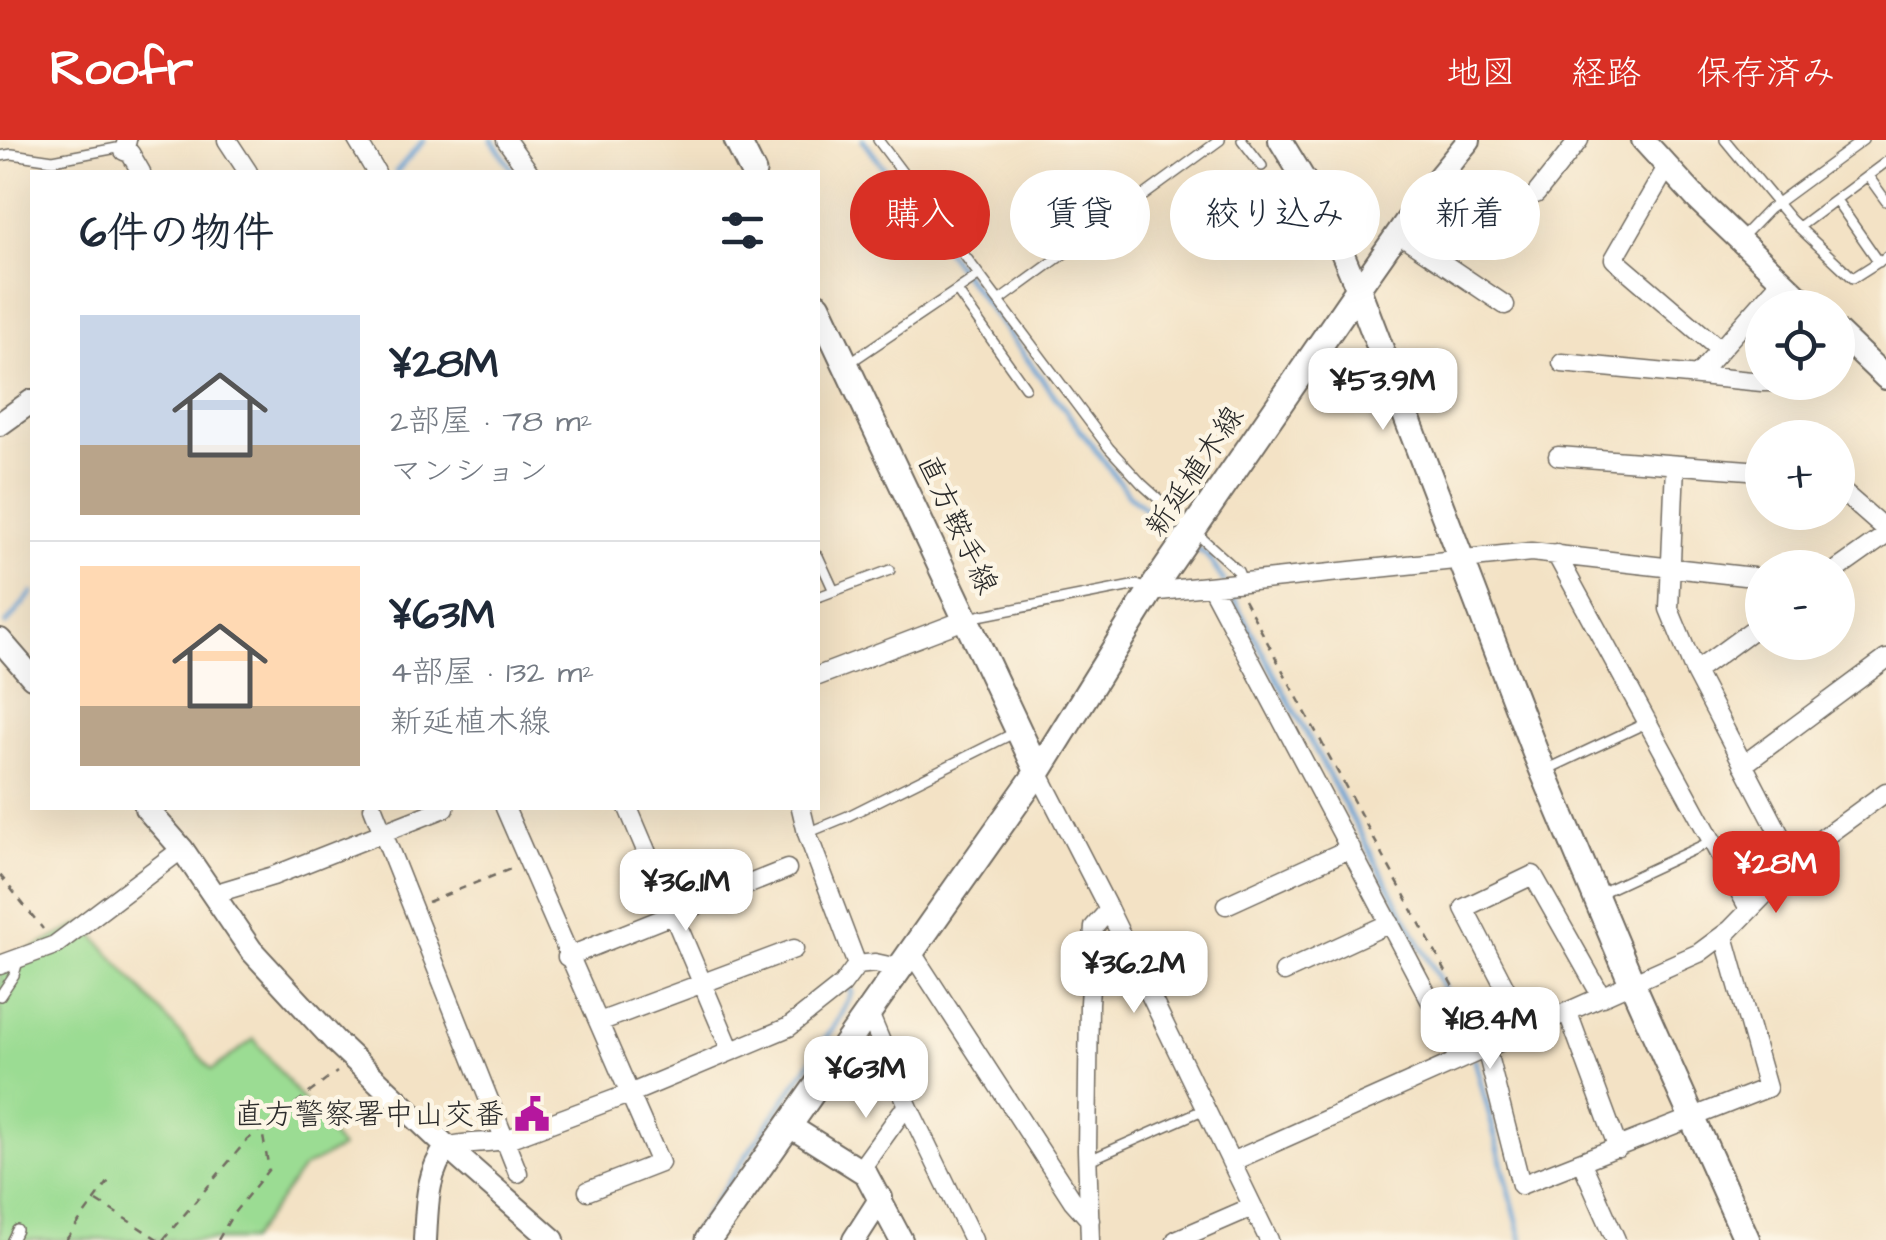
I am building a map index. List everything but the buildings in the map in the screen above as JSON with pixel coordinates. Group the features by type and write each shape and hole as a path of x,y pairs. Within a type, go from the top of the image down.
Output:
{"main road":[{"path":"737,140 752,170"},
{"path":"1358,290 1543,772 1747,1240"},
{"name":"新延植木線","path":"708,1240 1038,772 1150,592 1358,290"},
{"name":"直方鞍手線","path":"821,320 847,365 1038,772"}],"street":[{"path":"227,140 247,170"},
{"path":"357,140 375,170"},
{"path":"506,140 527,170"},
{"path":"1280,140 1328,218 1358,290"},
{"path":"1358,290 1468,140"},
{"path":"1540,189 1579,140"},
{"path":"1642,140 1792,290"},
{"path":"126,146 140,170"},
{"path":"1668,167 1614,259 1720,350"},
{"path":"1398,233 1506,305"},
{"path":"1697,376 1782,280"},
{"path":"1855,348 1886,378"},
{"path":"1562,363 1745,380"},
{"path":"0,424 30,402"},
{"path":"1558,456 1745,470"},
{"path":"1675,465 1668,609 1695,672 1794,862"},
{"path":"1855,504 1886,533 1855,556"},
{"path":"1150,592 1532,552 1745,576"},
{"path":"1556,554 1749,910"},
{"path":"1211,586 1448,1034 1458,1060"},
{"path":"820,675 967,619"},
{"path":"1695,672 1745,635"},
{"path":"1,643 30,675"},
{"path":"1743,765 1886,658"},
{"path":"1038,772 1269,1240"},
{"path":"1230,1162 1699,953 1724,936 1794,862 1886,792"},
{"path":"148,810 182,849 251,950 352,1058 553,1240"},
{"path":"373,810 518,1173"},
{"path":"213,894 273,876 440,810"},
{"path":"505,810 660,1164 588,1191"},
{"path":"629,810 731,1052"},
{"path":"801,810 858,965"},
{"path":"1226,905 1351,848"},
{"path":"0,965 56,945 182,849"},
{"path":"568,957 787,869"},
{"path":"1527,1030 1464,908 1534,875 1602,996"},
{"path":"1090,1240 1089,1003 1094,927 1109,910"},
{"path":"1284,972 1390,923"},
{"path":"1486,1048 1521,1185 1767,1088 1724,936"},
{"path":"599,1022 794,949"},
{"path":"425,1240 429,1183 447,1147 470,1140 486,1144 505,1140 630,1094 789,1027 842,985 858,965 904,959 1090,1220"},
{"path":"868,1010 909,1108 973,1240"},
{"path":"1568,1013 1618,1148"},
{"path":"860,1170 909,1108"},
{"path":"788,1126 860,1170 873,1183 901,1240"},
{"path":"1582,1163 1616,1240"},
{"path":"854,1240 881,1198"},
{"path":"1176,1240 1252,1206"}],"lane":[{"path":"999,301 1220,140"},
{"path":"1242,140 1262,166"},
{"path":"1725,140 1799,228 1853,278 1883,260 1836,200"},
{"path":"1740,240 1777,203 1863,140"},
{"path":"883,142 978,276 1110,448 1192,531 1224,556 1243,583"},
{"path":"0,156 53,160 126,146"},
{"path":"1799,228 1886,162"},
{"path":"1868,176 1886,201"},
{"path":"847,365 978,276"},
{"path":"957,291 1026,387"},
{"path":"820,560 834,591"},
{"path":"820,596 890,570"},
{"path":"967,619 1136,585 1150,592"},
{"path":"1543,772 1648,722"},
{"path":"807,833 1018,730"},
{"path":"1595,896 1712,841"},
{"path":"0,996 19,958"},
{"path":"1087,1161 1205,1109"},
{"path":"12,1240 18,1230"}],"path":[{"path":"1243,583 1242,595 1486,1048"},
{"path":"413,908 528,862"},
{"path":"0,875 56,945"},
{"path":"96,1201 161,1240 247,1140 352,1058"},
{"path":"218,1240 269,1169 261,1129"},
{"path":"66,1240 111,1178"}],"green space":[{"path":"83,923 212,1070 254,1039 341,1148 303,1168 250,1240 0,1240 0,965"}],"waterway":[{"path":"398,170 424,140"},
{"path":"492,140 513,170"},
{"path":"863,140 1129,495 1178,536"},
{"path":"1191,545 1207,556 1224,581"},
{"path":"1229,590 1470,1037 1472,1048"},
{"path":"6,624 30,595"},
{"path":"689,1240 838,1021 852,993 850,988"},
{"path":"1475,1059 1522,1240"}],"place":[{"name":"直方警察署中山交番","path":"532,1114"}]}
